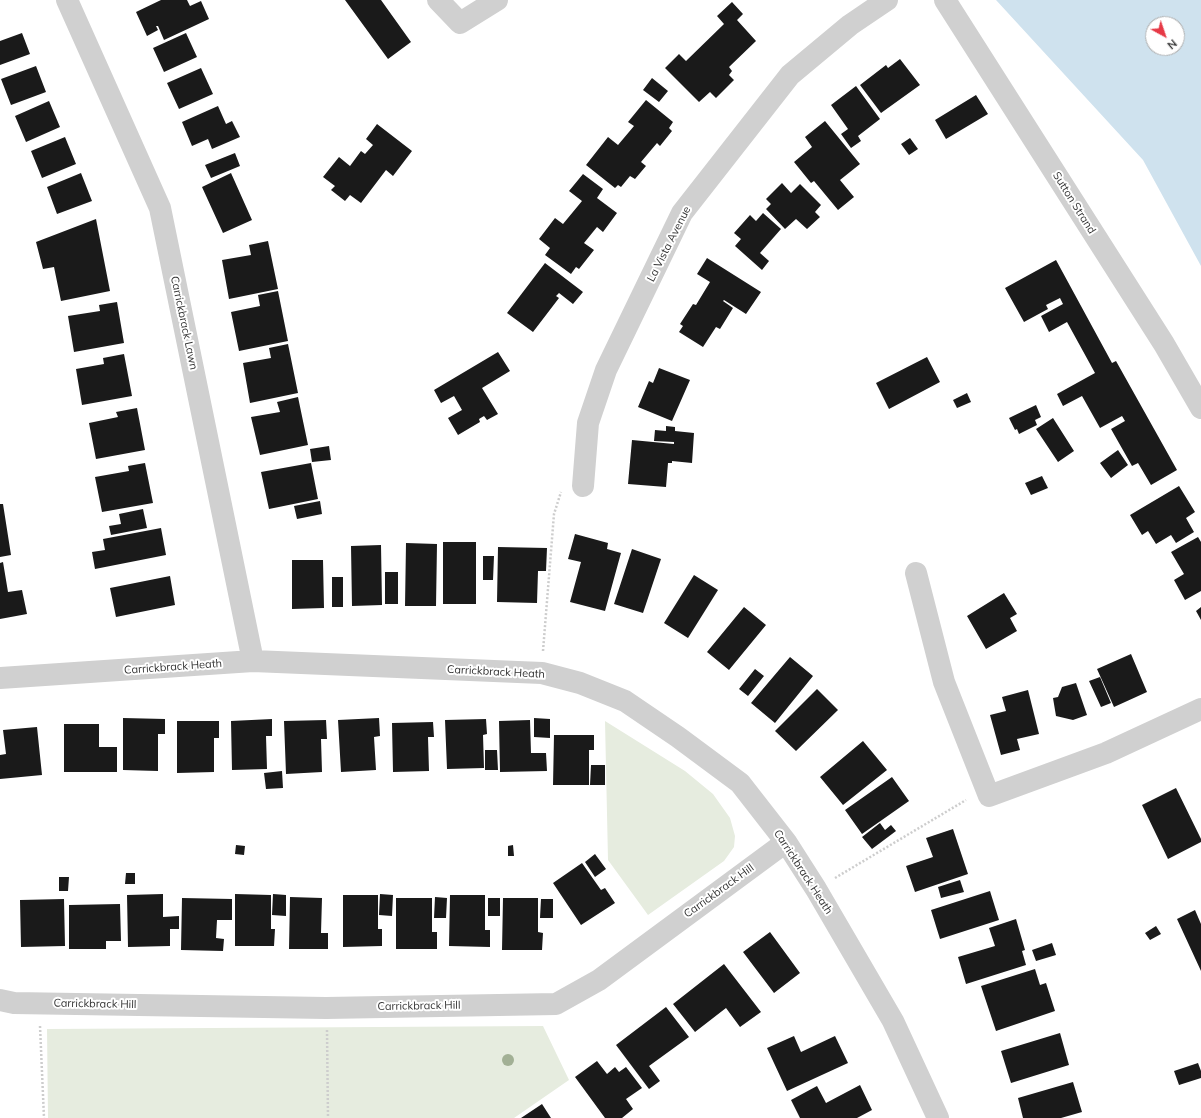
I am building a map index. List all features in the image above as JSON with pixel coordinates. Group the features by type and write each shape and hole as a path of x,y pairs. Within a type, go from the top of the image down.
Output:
{"street":[{"name":"Carrickbrack Lawn","path":"67,0 160,208 253,661"},
{"path":"438,0 460,23 497,0"},
{"name":"La Vista Avenue","path":"583,486 588,424 606,370 682,213 790,75 850,25 887,0"},
{"name":"Sutton Strand","path":"944,0 1164,344 1201,408"},
{"path":"916,573 944,682 989,796 1106,753 1201,709"},
{"name":"Carrickbrack Heath","path":"0,678 253,661 542,673 580,683 625,701 678,736 740,783 786,842 816,889 893,1021 938,1118"},
{"name":"Carrickbrack Hill","path":"0,1000 14,1003 40,1004 326,1008 556,1004 599,980 786,842"}],"path":[{"path":"542,673 554,514 562,486 583,486"},
{"path":"816,889 986,788"},
{"path":"40,1004 44,1118"},
{"path":"326,1008 328,1118"}],"shaded area":[{"path":"605,721 685,771 713,794 730,818 735,836 734,847 724,861 648,915 608,860"},
{"path":"543,1026 569,1080 514,1118 48,1118 47,1029"}],"water":[{"path":"996,0 1201,0 1201,266 1143,160"}],"building":[{"path":"161,0 187,0 190,6 201,1 209,19 164,40 158,26 156,26 158,30 147,36 136,12"},
{"path":"345,0 381,0 411,42 388,59"},
{"path":"732,2 743,14 737,20 756,41 729,67 732,71 729,75 734,80 716,98 710,92 699,102 665,68 679,54 686,61 724,24 717,16"},
{"path":"22,33 30,54 0,65 0,41"},
{"path":"186,33 197,57 164,72 153,48"},
{"path":"900,59 920,85 881,113 860,85 886,65 888,68"},
{"path":"36,66 46,92 11,105 1,79"},
{"path":"201,68 213,94 179,109 167,83"},
{"path":"652,78 668,91 659,102 643,90"},
{"path":"856,86 880,119 858,136 861,141 851,148 841,134 848,129 831,105"},
{"path":"976,95 988,114 946,139 935,120"},
{"path":"646,100 673,122 669,128 672,131 660,146 657,143 641,162 646,166 635,179 630,176 621,187 618,185 615,188 586,165 608,137 618,145 634,126 628,122"},
{"path":"49,101 60,127 26,142 15,116"},
{"path":"218,106 226,124 232,121 240,137 212,149 208,139 192,146 182,122"},
{"path":"825,121 860,164 840,180 854,197 838,210 814,181 811,183 794,162 812,147 805,137"},
{"path":"377,124 412,151 393,176 386,170 361,203 350,195 345,201 331,190 335,186 323,177 339,157 350,166 361,151 365,154 373,145 366,139"},
{"path":"65,137 76,164 42,178 31,151"},
{"path":"910,138 918,149 909,155 901,144"},
{"path":"235,153 240,166 211,178 205,165"},
{"path":"81,173 92,201 57,214 47,187"},
{"path":"231,173 252,220 223,233 202,187"},
{"path":"583,174 603,189 597,198 617,213 603,232 597,227 584,243 594,250 579,269 576,267 571,274 545,255 550,248 539,239 555,218 563,224 582,201 569,191"},
{"path":"782,183 791,193 800,184 821,205 815,212 820,217 807,229 796,219 785,229 766,209 771,204 766,199"},
{"path":"763,213 781,229 760,253 769,261 762,270 735,246 741,239 734,233 750,215 756,221"},
{"path":"96,219 110,291 61,301 54,267 43,269 36,242"},
{"path":"268,241 278,289 229,299 222,260 251,255 249,245"},
{"path":"707,258 761,292 746,314 724,300 723,301 733,308 720,329 716,327 703,347 679,332 683,326 680,324 693,304 696,305 710,282 697,274"},
{"path":"1056,260 1112,363 1116,361 1177,470 1151,485 1138,463 1132,466 1111,429 1125,421 1122,416 1100,428 1082,396 1063,406 1057,394 1095,373 1067,322 1049,332 1041,316 1063,304 1060,298 1046,305 1048,309 1024,322 1005,288"},
{"path":"545,263 583,292 573,304 559,293 556,296 559,298 533,332 507,313"},
{"path":"278,291 288,341 239,351 231,312 260,306 258,295"},
{"path":"117,302 124,343 74,352 68,316 100,311 99,305"},
{"path":"288,344 298,393 250,403 243,363 271,358 269,348"},
{"path":"498,352 510,371 482,388 498,414 487,420 484,416 479,419 480,422 458,435 448,418 462,410 454,396 441,403 434,390"},
{"path":"124,354 132,396 82,405 76,369 104,364 103,358"},
{"path":"927,357 940,382 889,409 876,383"},
{"path":"659,368 690,380 672,421 638,407 649,381 653,383"},
{"path":"967,393 971,402 957,408 953,400"},
{"path":"298,397 308,445 260,455 251,417 280,412 277,402"},
{"path":"1036,405 1041,417 1035,420 1037,425 1019,434 1017,429 1015,430 1009,418"},
{"path":"137,408 145,450 96,459 89,423 118,417 116,412"},
{"path":"1053,418 1074,451 1058,462 1036,429"},
{"path":"666,426 675,427 675,431 694,433 692,463 672,461 672,463 668,463 666,487 628,484 632,440 674,444 674,442 654,441 655,430 666,431"},
{"path":"329,446 331,460 312,462 310,449"},
{"path":"1118,450 1128,465 1111,478 1100,463"},
{"path":"145,463 153,503 102,512 95,477 129,471 128,466"},
{"path":"311,463 318,499 269,509 261,472"},
{"path":"1042,476 1048,488 1031,495 1025,483"},
{"path":"1179,486 1195,512 1186,518 1194,532 1176,543 1171,535 1156,544 1148,531 1142,535 1130,515"},
{"path":"320,501 322,514 297,519 294,506"},
{"path":"0,504 3,504 11,555 0,557"},
{"path":"143,509 147,528 111,535 109,526 121,524 119,514"},
{"path":"161,528 166,555 95,569 92,552 105,550 103,539"},
{"path":"575,534 608,543 607,549 621,553 605,611 570,602 581,562 568,559"},
{"path":"1198,537 1201,542 1201,591 1185,600 1174,580 1184,574 1171,552"},
{"path":"443,542 476,542 476,604 443,604"},
{"path":"406,543 437,544 436,606 405,606"},
{"path":"381,545 382,605 352,606 351,546"},
{"path":"498,547 547,548 546,571 538,571 537,603 497,602"},
{"path":"632,549 661,559 643,613 614,604"},
{"path":"483,556 494,556 493,580 483,580"},
{"path":"292,560 323,560 324,608 292,609"},
{"path":"3,562 8,592 22,590 27,614 0,619 0,563"},
{"path":"385,572 398,572 398,604 385,604"},
{"path":"694,575 718,590 688,638 664,623"},
{"path":"170,576 175,605 116,617 110,588"},
{"path":"332,577 343,577 343,607 332,607"},
{"path":"1004,593 1017,614 1010,618 1017,631 986,649 967,616"},
{"path":"744,607 766,625 729,670 707,652"},
{"path":"1201,607 1201,620 1196,611"},
{"path":"1131,654 1147,692 1114,707 1097,669"},
{"path":"790,657 813,676 775,723 751,703"},
{"path":"755,669 764,676 748,696 739,689"},
{"path":"1100,677 1111,703 1101,707 1089,681"},
{"path":"1076,683 1087,715 1073,720 1056,716 1053,698 1058,697 1062,687"},
{"path":"817,689 838,710 796,751 775,731"},
{"path":"1028,690 1039,734 1017,739 1020,750 1001,755 990,715 1006,711 1002,697"},
{"path":"123,718 165,719 165,734 158,734 158,771 123,770"},
{"path":"379,718 380,736 374,737 376,770 341,772 338,720"},
{"path":"534,718 550,719 550,738 534,737"},
{"path":"272,719 272,736 266,736 267,769 232,770 231,721"},
{"path":"486,719 487,734 483,735 484,768 447,769 445,720"},
{"path":"326,720 327,739 321,739 322,772 286,774 284,721"},
{"path":"530,720 531,753 546,753 547,771 500,772 499,721"},
{"path":"177,721 219,721 219,738 214,738 214,772 177,773"},
{"path":"433,722 434,737 428,737 429,771 393,772 392,723"},
{"path":"64,724 99,724 99,747 117,747 117,772 64,772"},
{"path":"37,727 42,775 0,779 0,755 6,754 3,730"},
{"path":"554,735 594,735 594,750 589,750 589,785 553,785"},
{"path":"863,741 887,770 843,805 820,777"},
{"path":"485,750 497,750 498,770 485,770"},
{"path":"591,765 605,765 605,785 590,785"},
{"path":"282,771 283,788 266,789 264,773"},
{"path":"892,777 909,801 862,834 845,810"},
{"path":"1176,788 1201,839 1201,842 1168,859 1142,805"},
{"path":"880,823 885,830 891,825 896,831 872,849 862,837"},
{"path":"953,829 968,874 915,892 906,866 933,857 926,838"},
{"path":"236,845 245,846 244,855 235,854"},
{"path":"513,845 514,856 508,856 508,846"},
{"path":"595,854 606,869 595,877 585,862"},
{"path":"582,863 601,890 605,888 615,903 581,925 553,883"},
{"path":"126,873 135,873 135,884 125,884"},
{"path":"59,877 69,877 68,891 59,891"},
{"path":"960,880 964,892 941,898 938,887"},
{"path":"990,891 999,920 940,939 931,910"},
{"path":"163,894 163,917 179,916 179,929 170,929 170,946 128,947 127,895"},
{"path":"235,894 271,895 271,929 275,929 274,946 235,946"},
{"path":"273,894 286,895 286,916 272,915"},
{"path":"380,894 393,895 392,916 379,915"},
{"path":"343,895 378,895 378,929 382,929 382,946 343,947"},
{"path":"450,895 485,895 485,930 490,930 490,947 449,946"},
{"path":"290,897 322,898 321,933 328,933 328,949 289,949"},
{"path":"435,897 447,898 446,918 434,918"},
{"path":"182,898 232,899 232,920 217,920 216,938 224,939 223,951 181,950"},
{"path":"396,898 432,898 432,932 437,932 437,949 396,949"},
{"path":"488,898 500,898 500,916 488,916"},
{"path":"503,898 538,898 538,932 543,933 542,950 502,950"},
{"path":"64,899 65,946 21,947 20,900"},
{"path":"541,899 553,899 553,918 540,918"},
{"path":"120,904 121,941 106,941 106,949 69,949 69,905"},
{"path":"1195,910 1201,924 1201,971 1177,919"},
{"path":"1016,919 1025,950 1022,951 1026,965 966,984 958,957 995,946 989,928"},
{"path":"1156,926 1161,934 1150,940 1145,933"},
{"path":"770,932 800,973 774,993 743,952"},
{"path":"1052,943 1056,955 1036,961 1032,950"},
{"path":"724,964 761,1012 740,1027 726,1008 695,1032 673,1004"},
{"path":"1035,969 1040,985 1046,983 1055,1011 996,1031 981,986"},
{"path":"666,1007 689,1037 649,1066 660,1081 649,1089 616,1045"},
{"path":"1060,1033 1069,1065 1011,1083 1001,1051"},
{"path":"794,1036 801,1052 835,1036 848,1063 787,1091 767,1048"},
{"path":"597,1061 607,1074 615,1067 619,1072 626,1067 642,1088 626,1099 633,1109 622,1118 605,1118 575,1077"},
{"path":"1198,1063 1201,1071 1201,1078 1179,1085 1174,1071"},
{"path":"1073,1082 1082,1112 1061,1118 1023,1118 1018,1098"},
{"path":"860,1085 872,1110 857,1118 800,1118 791,1100 817,1086 826,1103"},
{"path":"542,1104 551,1118 521,1118"}]}
